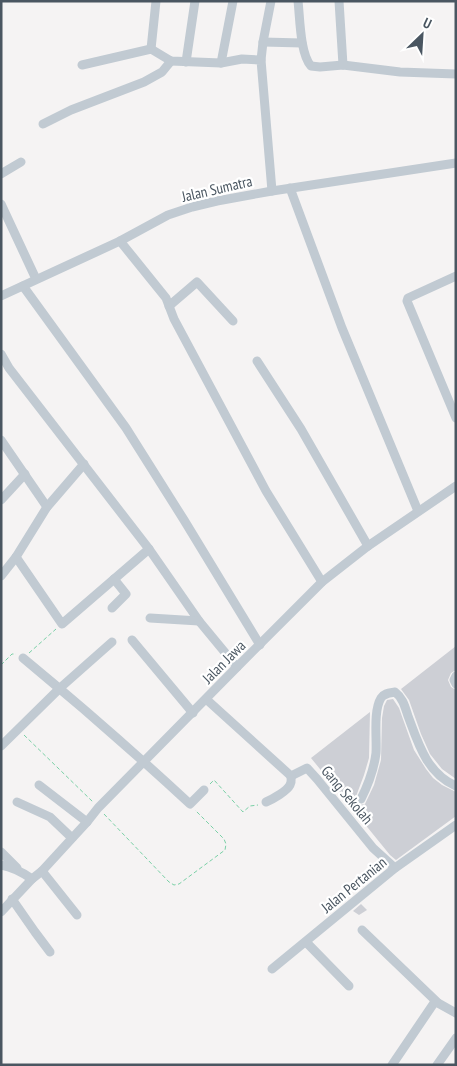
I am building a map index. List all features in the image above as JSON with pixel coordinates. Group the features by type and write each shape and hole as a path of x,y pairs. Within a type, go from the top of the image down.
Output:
{"street":[{"path":"151,49 156,1"},
{"path":"186,62 195,1"},
{"path":"221,62 233,1"},
{"path":"271,1 261,60 272,191"},
{"path":"298,1 302,43 311,66 343,65 400,72 456,74"},
{"path":"339,1 343,65"},
{"path":"263,42 302,43"},
{"path":"82,65 151,49 171,61 221,62 242,59 261,60"},
{"path":"43,124 71,110 144,82 162,72 171,61"},
{"path":"1,174 21,162"},
{"name":"Jalan Sumatra","path":"1,296 120,241 176,212 217,201 272,191 456,163"},
{"path":"290,188 342,328 418,511"},
{"path":"1,204 36,279"},
{"path":"120,241 166,298 205,378 266,491 322,582"},
{"path":"456,276 408,298 407,301 456,418"},
{"path":"169,306 197,282 233,321"},
{"path":"23,286 126,428 260,645"},
{"path":"1,354 9,368 149,549 199,622 237,667"},
{"path":"257,361 301,429 368,546"},
{"path":"2,443 47,507"},
{"path":"1,576 16,557 47,507 84,464"},
{"path":"1,500 25,474"},
{"name":"Jalan Jawa","path":"1,912 42,871 98,808 322,582 368,546 456,486"},
{"path":"16,557 62,624 149,549"},
{"path":"112,608 126,594 114,579"},
{"path":"150,618 199,622"},
{"path":"132,640 193,713"},
{"path":"1,746 60,688 112,642"},
{"path":"23,658 60,688 190,804 204,790"},
{"path":"456,676 454,680 456,684"},
{"path":"361,798 375,758 378,705 383,695 395,692 402,700 427,762 445,781 456,786"},
{"path":"206,699 291,776 290,786 266,802"},
{"name":"Gang Sekolah","path":"291,776 307,768 373,848 395,868"},
{"path":"39,785 87,822"},
{"path":"17,802 50,817 72,838"},
{"name":"Jalan Pertanian","path":"272,969 395,868 456,825"},
{"path":"1,852 19,870 32,879"},
{"path":"1,865 19,870"},
{"path":"42,871 78,915"},
{"path":"12,899 50,952"},
{"path":"362,930 437,1002 456,1014"},
{"path":"306,942 349,986"},
{"path":"392,1065 434,1003 437,1002"},
{"path":"437,1065 456,1038"},
{"path":"448,1049 456,1054"}],"path":[{"path":"1,665 12,654 20,655 23,658 62,624"},
{"path":"18,729 174,885 179,884 225,850 226,844 224,839 190,804"},
{"path":"204,790 214,780 243,812 250,806 266,802"}],"building":[{"path":"456,646 456,670 451,673 448,680 451,687 456,690 456,779 442,769 430,754 409,700 401,689"},
{"path":"393,699 399,708 414,750 426,769 442,785 456,792 456,816 396,860 311,758 370,712 369,758 355,799 359,805 365,804 374,785 381,760 384,706 387,700"},
{"path":"361,904 367,910 359,915 353,911"}]}
